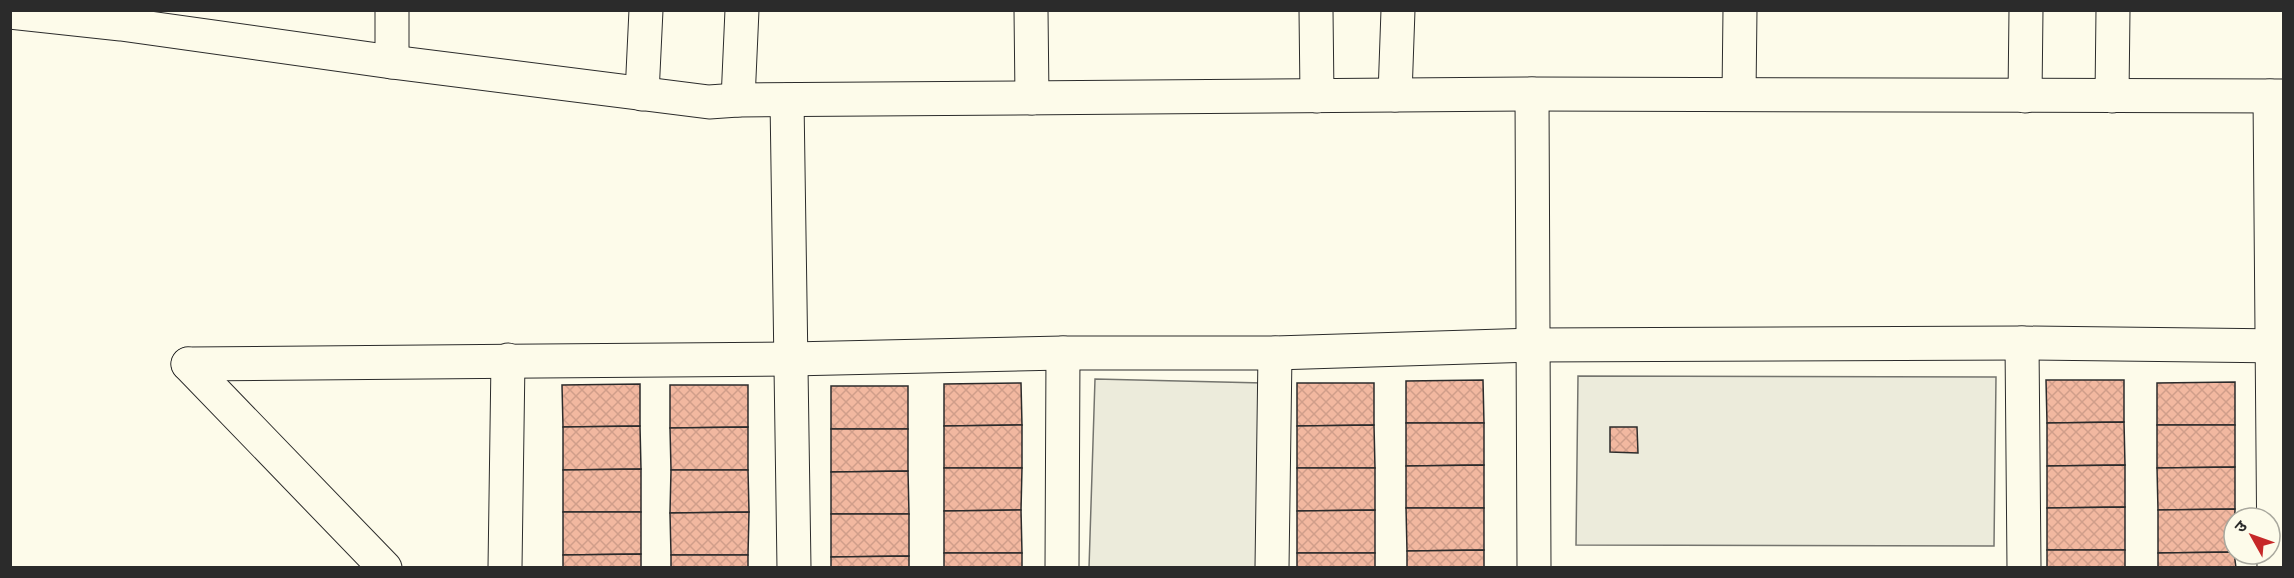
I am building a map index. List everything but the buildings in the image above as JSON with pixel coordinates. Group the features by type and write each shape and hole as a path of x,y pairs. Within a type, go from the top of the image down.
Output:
{"street":[{"path":"392,10 392,62"},
{"path":"642,94 646,10"},
{"path":"738,100 742,10"},
{"path":"1031,10 1032,98"},
{"path":"1316,10 1317,96"},
{"path":"1395,95 1398,10"},
{"path":"1739,94 1740,10"},
{"path":"2025,96 2026,10"},
{"path":"2112,96 2113,10"},
{"path":"10,12 122,17 392,62 709,102 1532,94 2277,96 2278,346 2274,567"},
{"path":"1532,94 1534,567"},
{"path":"787,100 794,567"},
{"path":"2022,343 2024,567"},
{"path":"385,567 188,364 791,359 1063,353 1275,353 1533,345 2022,343 2278,346"},
{"path":"1062,567 1063,353"},
{"path":"1272,567 1275,353"},
{"path":"505,567 508,360"}],"shaded area":[{"path":"1578,376 1996,377 1994,546 1576,545"},
{"path":"1095,379 1263,383 1257,567 1089,568"}]}
